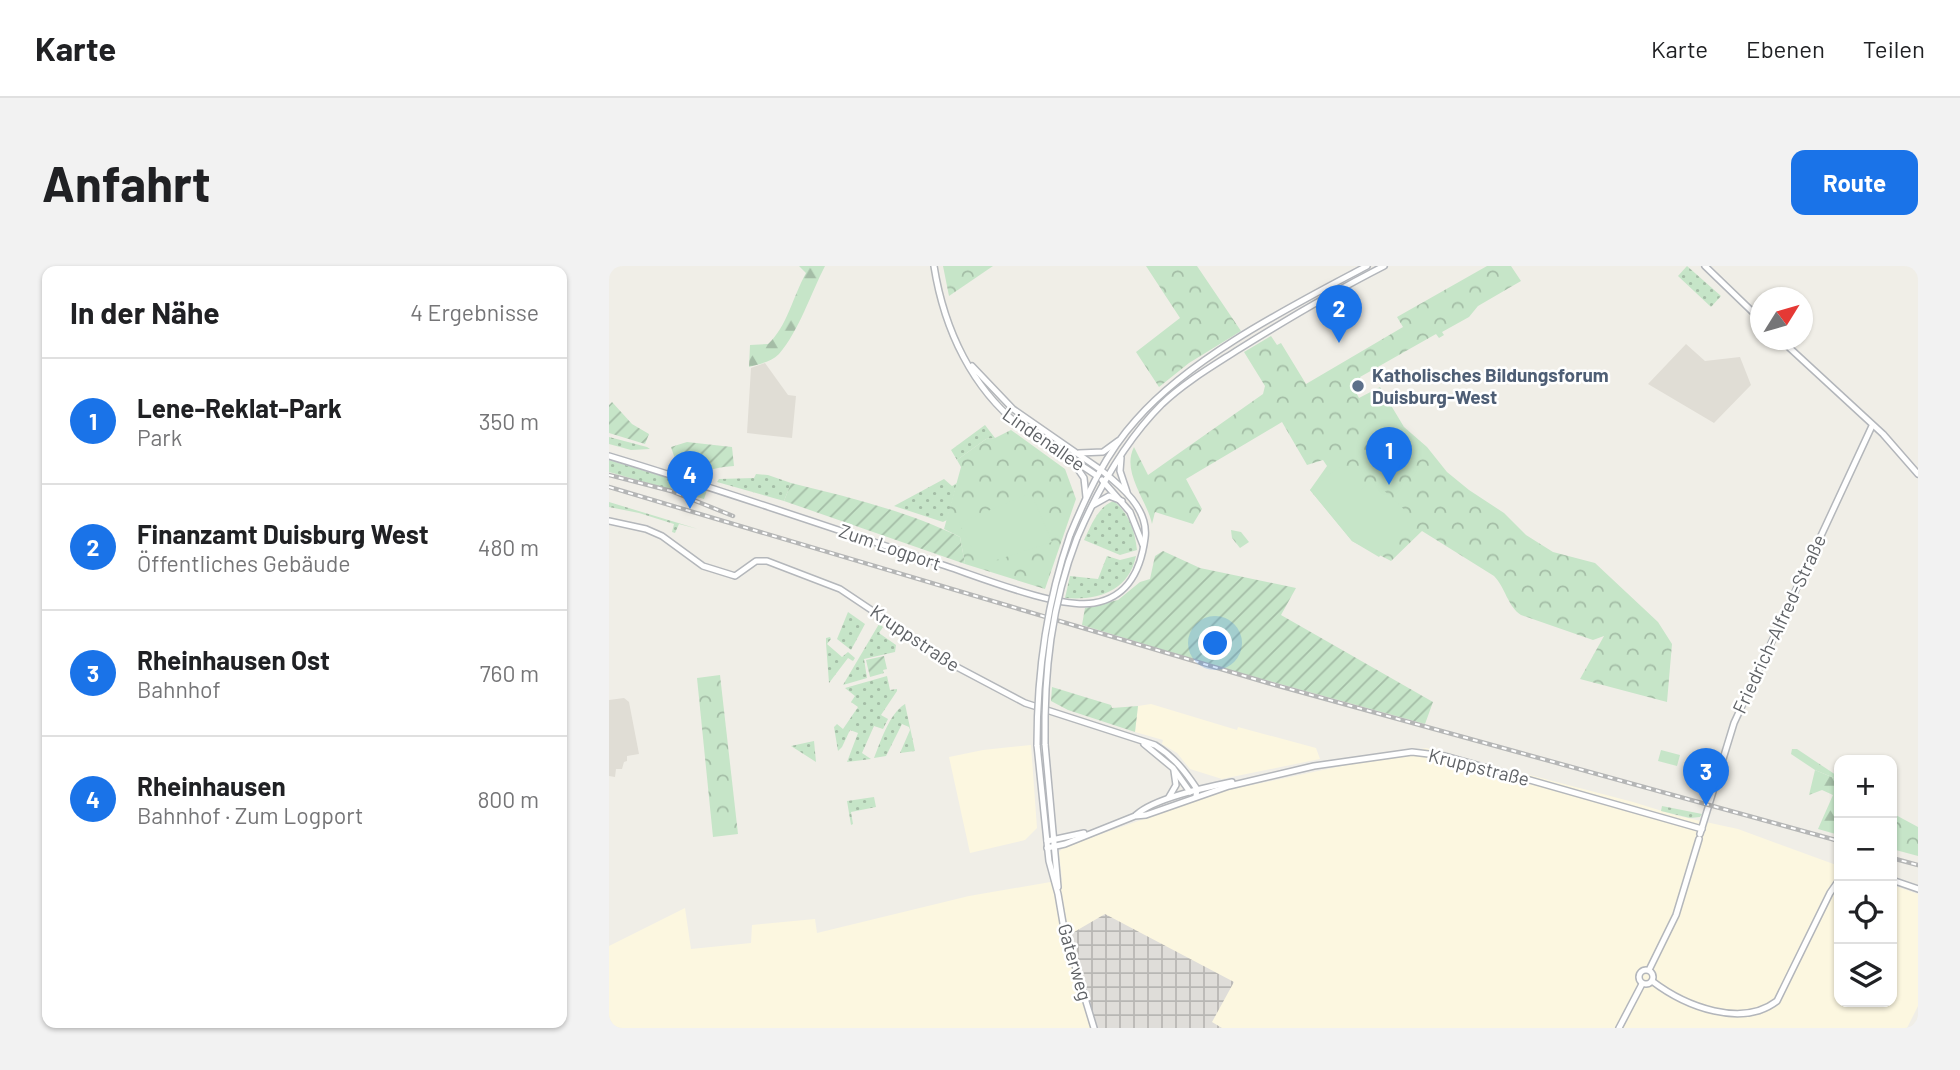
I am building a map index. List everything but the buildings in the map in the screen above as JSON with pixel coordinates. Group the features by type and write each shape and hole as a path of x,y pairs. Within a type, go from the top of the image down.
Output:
{"main road":[{"name":"Lindenallee","path":"934,266 951,330 981,386 1001,409 1031,434 1097,476 1106,478"},
{"name":"Gaterweg","path":"1058,894 1047,845 1037,745 1038,696 1053,586 1086,497 1121,439 1154,400 1189,372 1269,321 1367,266"},
{"name":"Gaterweg","path":"1094,1028 1063,929 1045,744 1044,696 1053,618 1077,538 1106,478 1154,413 1188,383 1276,326 1384,266"},
{"path":"1705,266 1750,309"},
{"path":"1792,350 1883,434 1918,474"},
{"name":"Lindenallee","path":"965,358 1013,409 1079,453 1101,470 1106,478"},
{"name":"Friedrich-Alfred-Straße","path":"1649,970 1676,915 1734,723 1872,426"},
{"path":"1079,453 1103,452 1121,439"},
{"path":"1122,454 1120,471 1128,495"},
{"name":"Zum Logport","path":"609,456 1069,604 1095,603 1118,593 1138,570 1145,526 1139,510 1128,495 1106,478"},
{"path":"1072,459 1084,478 1086,497"},
{"path":"1106,478 1137,525 1143,545"},
{"path":"1090,507 1109,496 1123,502"},
{"name":"Kruppstraße","path":"609,521 646,529 662,536 703,566 735,576 756,561 767,561 840,589 947,661 1013,697 1155,746 1169,754 1184,770 1194,794"},
{"name":"Kruppstraße","path":"1138,740 1173,768 1194,794"},
{"name":"Kruppstraße","path":"1194,794 1243,779 1252,780 1314,766 1399,752 1430,753 1700,834"},
{"path":"1168,799 1176,785 1173,768"},
{"path":"1135,816 1141,810 1168,799 1194,794"},
{"path":"1047,845 1091,833 1135,816 1146,815 1194,794"},
{"path":"1757,1018 1777,1001 1838,881"},
{"path":"1895,881 1918,889"},
{"path":"1642,984 1638,979 1643,970 1649,970 1653,975 1652,981"},
{"path":"1642,984 1652,981"},
{"path":"1652,981 1681,1001 1726,1021"},
{"path":"1619,1028 1642,984"}],"shaded area":[{"path":"1686,344 1705,361 1740,357 1751,385 1714,423 1648,384"},
{"path":"765,363 788,395 796,396 792,438 747,433 751,368"},
{"path":"624,698 629,702 639,754 627,756 622,769 616,769 615,777 609,776 609,700"},
{"path":"1151,704 1237,730 1238,727 1316,748 1320,759 1222,779 1190,769 1177,753 1162,744 1163,740 1135,732 1138,706"},
{"path":"1031,745 1037,828 1025,840 970,853 949,757"},
{"path":"1426,748 1678,816 1738,829 1834,864 1834,1007 1897,1007 1897,887 1918,894 1918,1006 1907,1028 609,1028 609,946 685,908 691,949 751,943 752,925 815,919 817,933 969,896 1062,880 1059,852 1064,847 1224,791"},
{"path":"1105,914 1234,982 1212,1022 1222,1028 1097,1028 1069,935"}],"green space":[{"path":"799,266 825,266 786,345 772,359 749,367 750,345 768,344 785,320 806,273"},
{"path":"943,266 993,266 949,296"},
{"path":"1146,266 1197,266 1241,331 1189,363 1159,387 1136,352 1180,318"},
{"path":"1487,266 1511,266 1521,281 1478,306 1469,317 1442,332 1444,335 1439,338 1436,334 1360,377 1361,379 1352,385 1359,398 1380,387 1404,427 1427,447 1447,472 1504,513 1526,535 1553,552 1595,563 1658,622 1672,644 1667,702 1580,679 1604,636 1593,640 1521,615 1494,576 1422,531 1391,561 1352,541 1310,490 1327,466 1323,460 1307,465 1282,422 1186,479 1202,509 1193,524 1155,512 1152,524 1136,486 1131,466 1134,447 1148,475 1263,394 1265,386 1244,352 1271,336 1277,345 1281,343 1306,384 1403,327 1397,317"},
{"path":"1687,266 1721,296 1711,307 1678,276"},
{"path":"612,402 632,424 649,434 645,444 609,433 609,405"},
{"path":"985,425 995,438 986,439 957,460 951,450"},
{"path":"1011,430 1065,469 1076,499 1045,589 965,564 960,537 944,529 961,467 957,460 986,439 995,438"},
{"path":"609,437 650,449 631,450 609,444"},
{"path":"687,442 732,447 734,466 699,471 677,465 671,447"},
{"path":"609,460 707,490 704,499 609,472"},
{"path":"1339,467 1359,491 1373,480 1412,517 1379,557 1352,541 1310,490"},
{"path":"756,474 791,483 784,501 717,482 719,479 754,478"},
{"path":"944,479 952,486 957,483 947,520 943,522 894,506"},
{"path":"791,483 898,512 960,537 965,564 784,501"},
{"path":"1031,493 1052,542 981,565 959,523"},
{"path":"1114,501 1124,511 1130,523 1137,550 1120,555 1084,540 1099,512"},
{"path":"609,502 698,529 679,524 675,533 672,532 674,524 609,507"},
{"path":"1231,530 1241,532 1249,542 1240,548 1232,538"},
{"path":"1163,551 1200,568 1296,588 1281,615 1433,702 1425,724 1222,668 1082,625 1085,608 1118,600 1140,582 1150,579 1155,556"},
{"path":"1107,556 1120,560 1136,556 1126,578 1110,591 1089,598 1065,598 1070,576 1098,579"},
{"path":"848,612 865,624 851,650 837,639"},
{"path":"879,624 883,627 879,633 896,645 895,652 864,659 867,678 843,685"},
{"path":"830,637 827,644 842,657 848,652 855,658 853,661 848,658 829,683 826,638"},
{"path":"884,656 887,669 883,670 884,673 870,677 866,660"},
{"path":"720,675 738,834 713,837 697,678"},
{"path":"887,676 890,690 897,691 881,715 888,719 883,729 874,726 862,753 871,759 847,762 858,733 850,730 838,751 834,727 837,724 843,729 858,707 851,702 855,696 845,688"},
{"path":"1052,687 1111,705 1112,708 1138,706 1135,732 1068,710 1051,701"},
{"path":"905,704 915,751 900,753 910,730 902,724 886,756 874,758 890,721"},
{"path":"814,741 816,762 791,746"},
{"path":"1792,749 1797,749 1834,774 1834,778 1815,770 1791,754"},
{"path":"1661,750 1680,755 1677,766 1658,761"},
{"path":"1815,770 1834,778 1834,834 1818,829 1833,795 1822,790 1809,795"},
{"path":"874,797 876,807 851,812 851,825 847,801"},
{"path":"1662,806 1702,814 1700,817 1690,818 1661,811"},
{"path":"1897,816 1918,827 1918,856 1897,850"}],"railway":[{"path":"609,475 671,491 733,516"},
{"path":"609,487 1268,683 1834,840"},
{"path":"1897,859 1918,865"}],"place":[{"name":"Finanzamt Duisburg West","path":"1339,343"},
{"name":"Katholisches Bildungsforum Duisburg-West","path":"1358,386"},
{"name":"Lene-Reklat-Park","path":"1389,485"},
{"name":"Rheinhausen","path":"690,509"},
{"name":"Rheinhausen Ost","path":"1706,806"}]}
